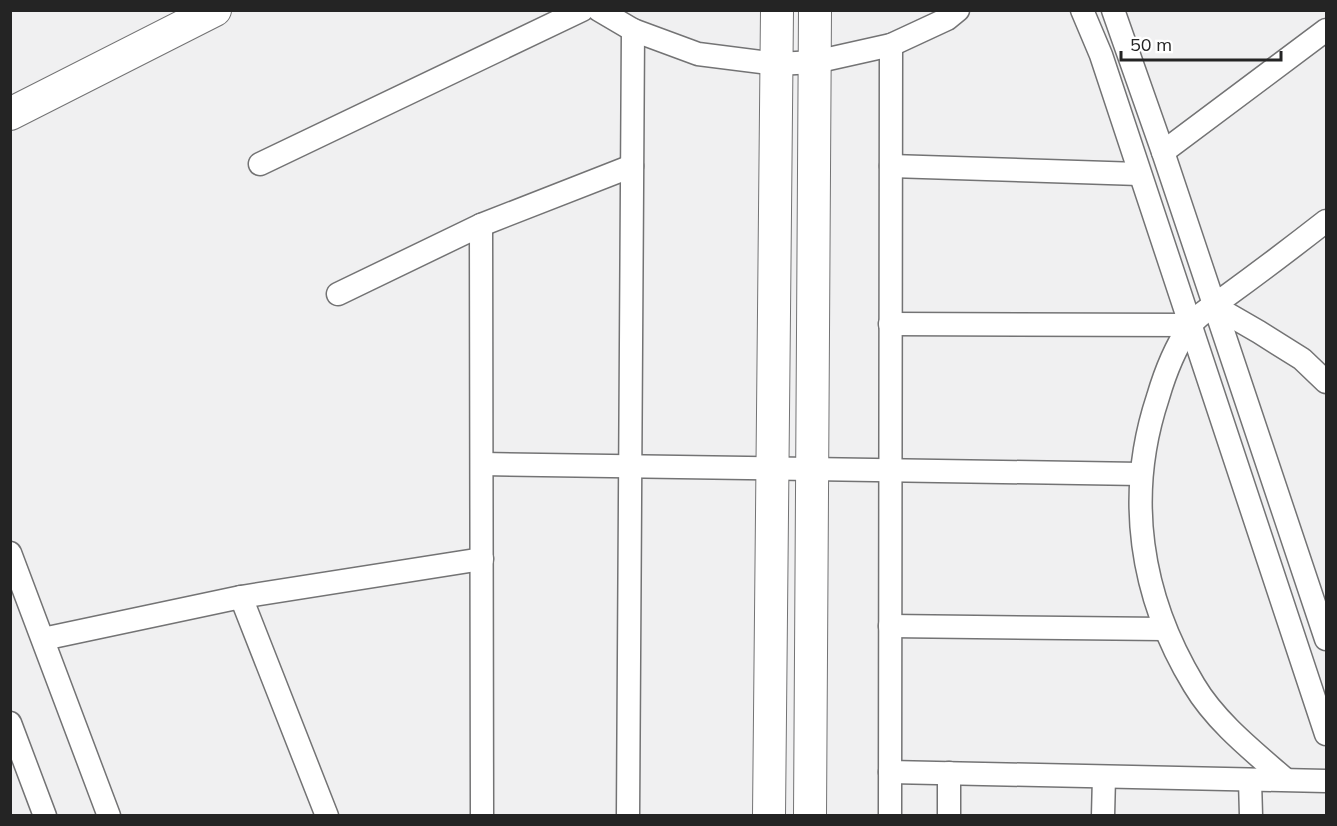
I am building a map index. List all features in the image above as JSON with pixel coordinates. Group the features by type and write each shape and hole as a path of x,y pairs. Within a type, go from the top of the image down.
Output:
{"street":[{"path":"10,114 215,10"},
{"path":"260,164 582,10"},
{"path":"599,10 633,30 698,54 777,64 815,62 891,45 947,19 958,10"},
{"path":"770,816 777,10"},
{"path":"810,816 815,10"},
{"path":"1082,10 1101,55 1326,734"},
{"path":"1113,10 1163,152 1326,639"},
{"path":"627,816 633,30"},
{"path":"1163,152 1326,30"},
{"path":"890,816 891,45"},
{"path":"338,294 481,225 632,166"},
{"path":"891,166 1139,174"},
{"path":"1286,779 1236,737 1201,695 1164,629 1149,579 1140,527 1141,474 1149,422 1166,372 1190,325 1326,221"},
{"path":"481,225 482,816"},
{"path":"1214,306 1302,360 1326,382"},
{"path":"890,324 1190,325"},
{"path":"483,464 1141,474"},
{"path":"10,553 109,816"},
{"path":"43,639 241,597 482,559"},
{"path":"241,597 327,816"},
{"path":"890,626 1164,629"},
{"path":"10,723 45,816"},
{"path":"890,772 1326,781"},
{"path":"949,773 949,816"},
{"path":"1103,816 1104,777"},
{"path":"1250,780 1251,816"}]}
